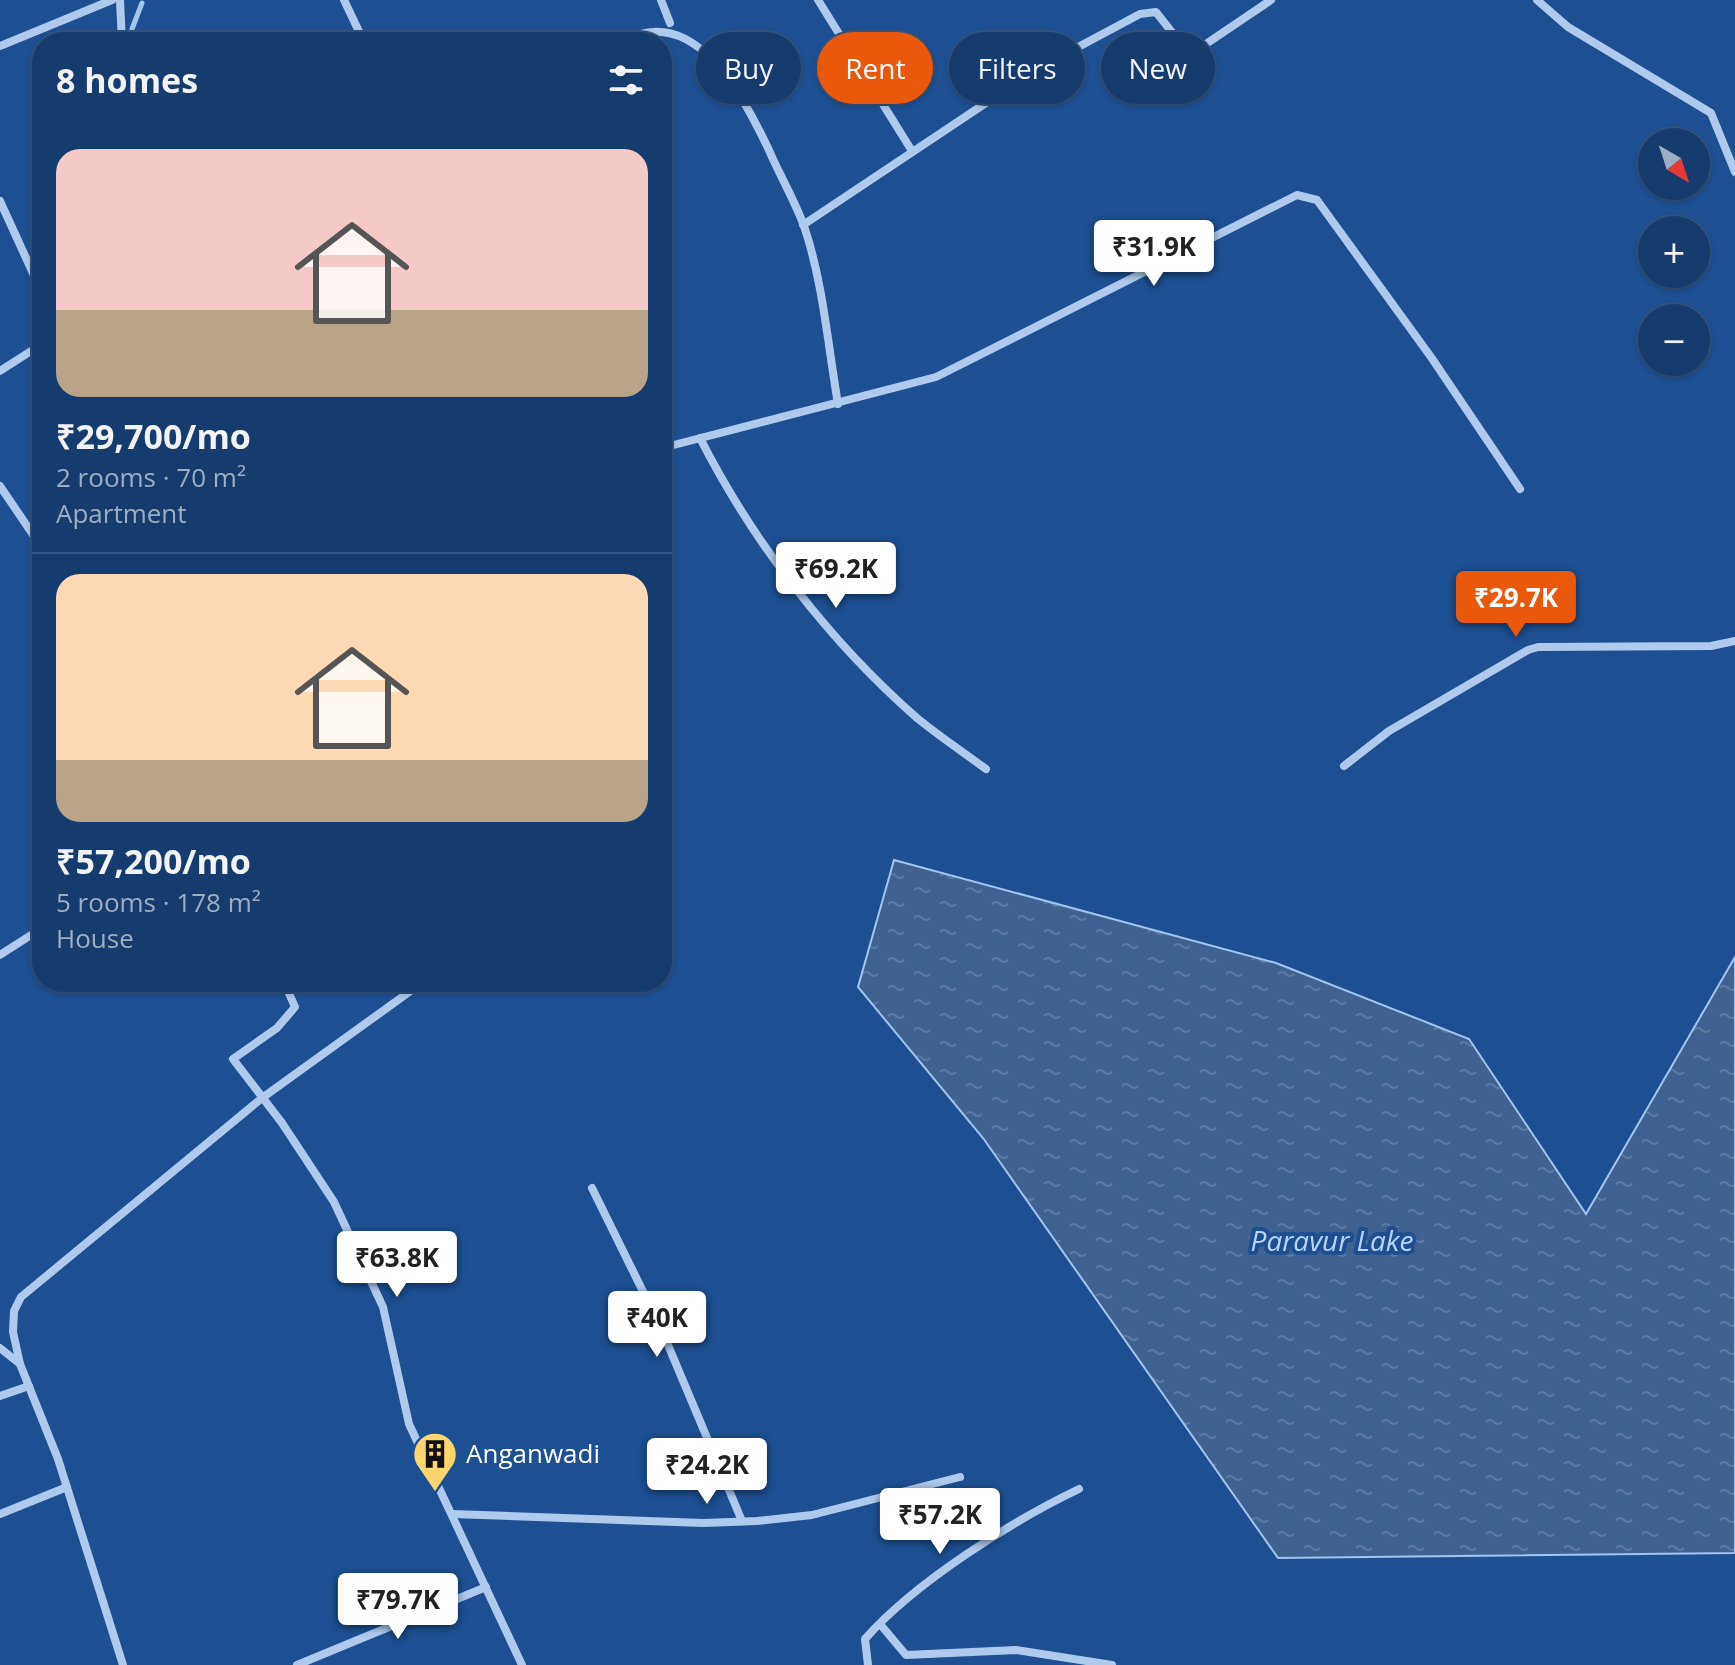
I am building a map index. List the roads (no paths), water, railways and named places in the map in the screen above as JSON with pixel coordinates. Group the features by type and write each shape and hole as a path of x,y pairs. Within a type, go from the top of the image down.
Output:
{"street":[{"path":"120,0 122,32"},
{"path":"344,0 359,32"},
{"path":"661,0 670,23"},
{"path":"818,0 912,151"},
{"path":"803,225 1037,69 1140,14 1156,12 1182,45 1197,50 1271,0"},
{"path":"1537,0 1568,27 1711,113 1735,172"},
{"path":"33,32 107,1"},
{"path":"638,32 653,23 670,23 712,48 734,77 803,225 815,271 838,404"},
{"path":"0,46 32,33"},
{"path":"672,445 936,377 1180,257 1290,197 1305,195 1317,200 1344,236 1520,489"},
{"path":"0,201 32,271"},
{"path":"0,371 32,350"},
{"path":"700,438 733,498 800,594 911,712 986,769"},
{"path":"0,486 32,533"},
{"path":"1344,766 1389,731 1538,647 1711,646 1735,641"},
{"path":"0,955 32,934"},
{"path":"288,992 295,1007 277,1028 233,1059 334,1202 383,1307 409,1424 522,1665"},
{"path":"123,1665 67,1487 20,1364 13,1332 14,1311 21,1297 262,1098 409,992"},
{"path":"592,1188 660,1326 742,1521"},
{"path":"0,1348 20,1364"},
{"path":"0,1396 29,1386"},
{"path":"453,1514 742,1521 812,1515 960,1477"},
{"path":"0,1514 67,1487"},
{"path":"868,1665 865,1639 906,1600 1027,1514 1079,1489"},
{"path":"297,1665 486,1587"},
{"path":"880,1624 906,1655 1016,1650 1112,1665"}],"water":[{"name":"Paravur Lake","path":"894,860 1276,963 1469,1039 1586,1214 1735,957 1735,1553 1278,1558 983,1138 858,987"}],"waterway":[{"path":"132,29 142,3"}],"place":[{"name":"Anganwadi","path":"435,1493"}]}
